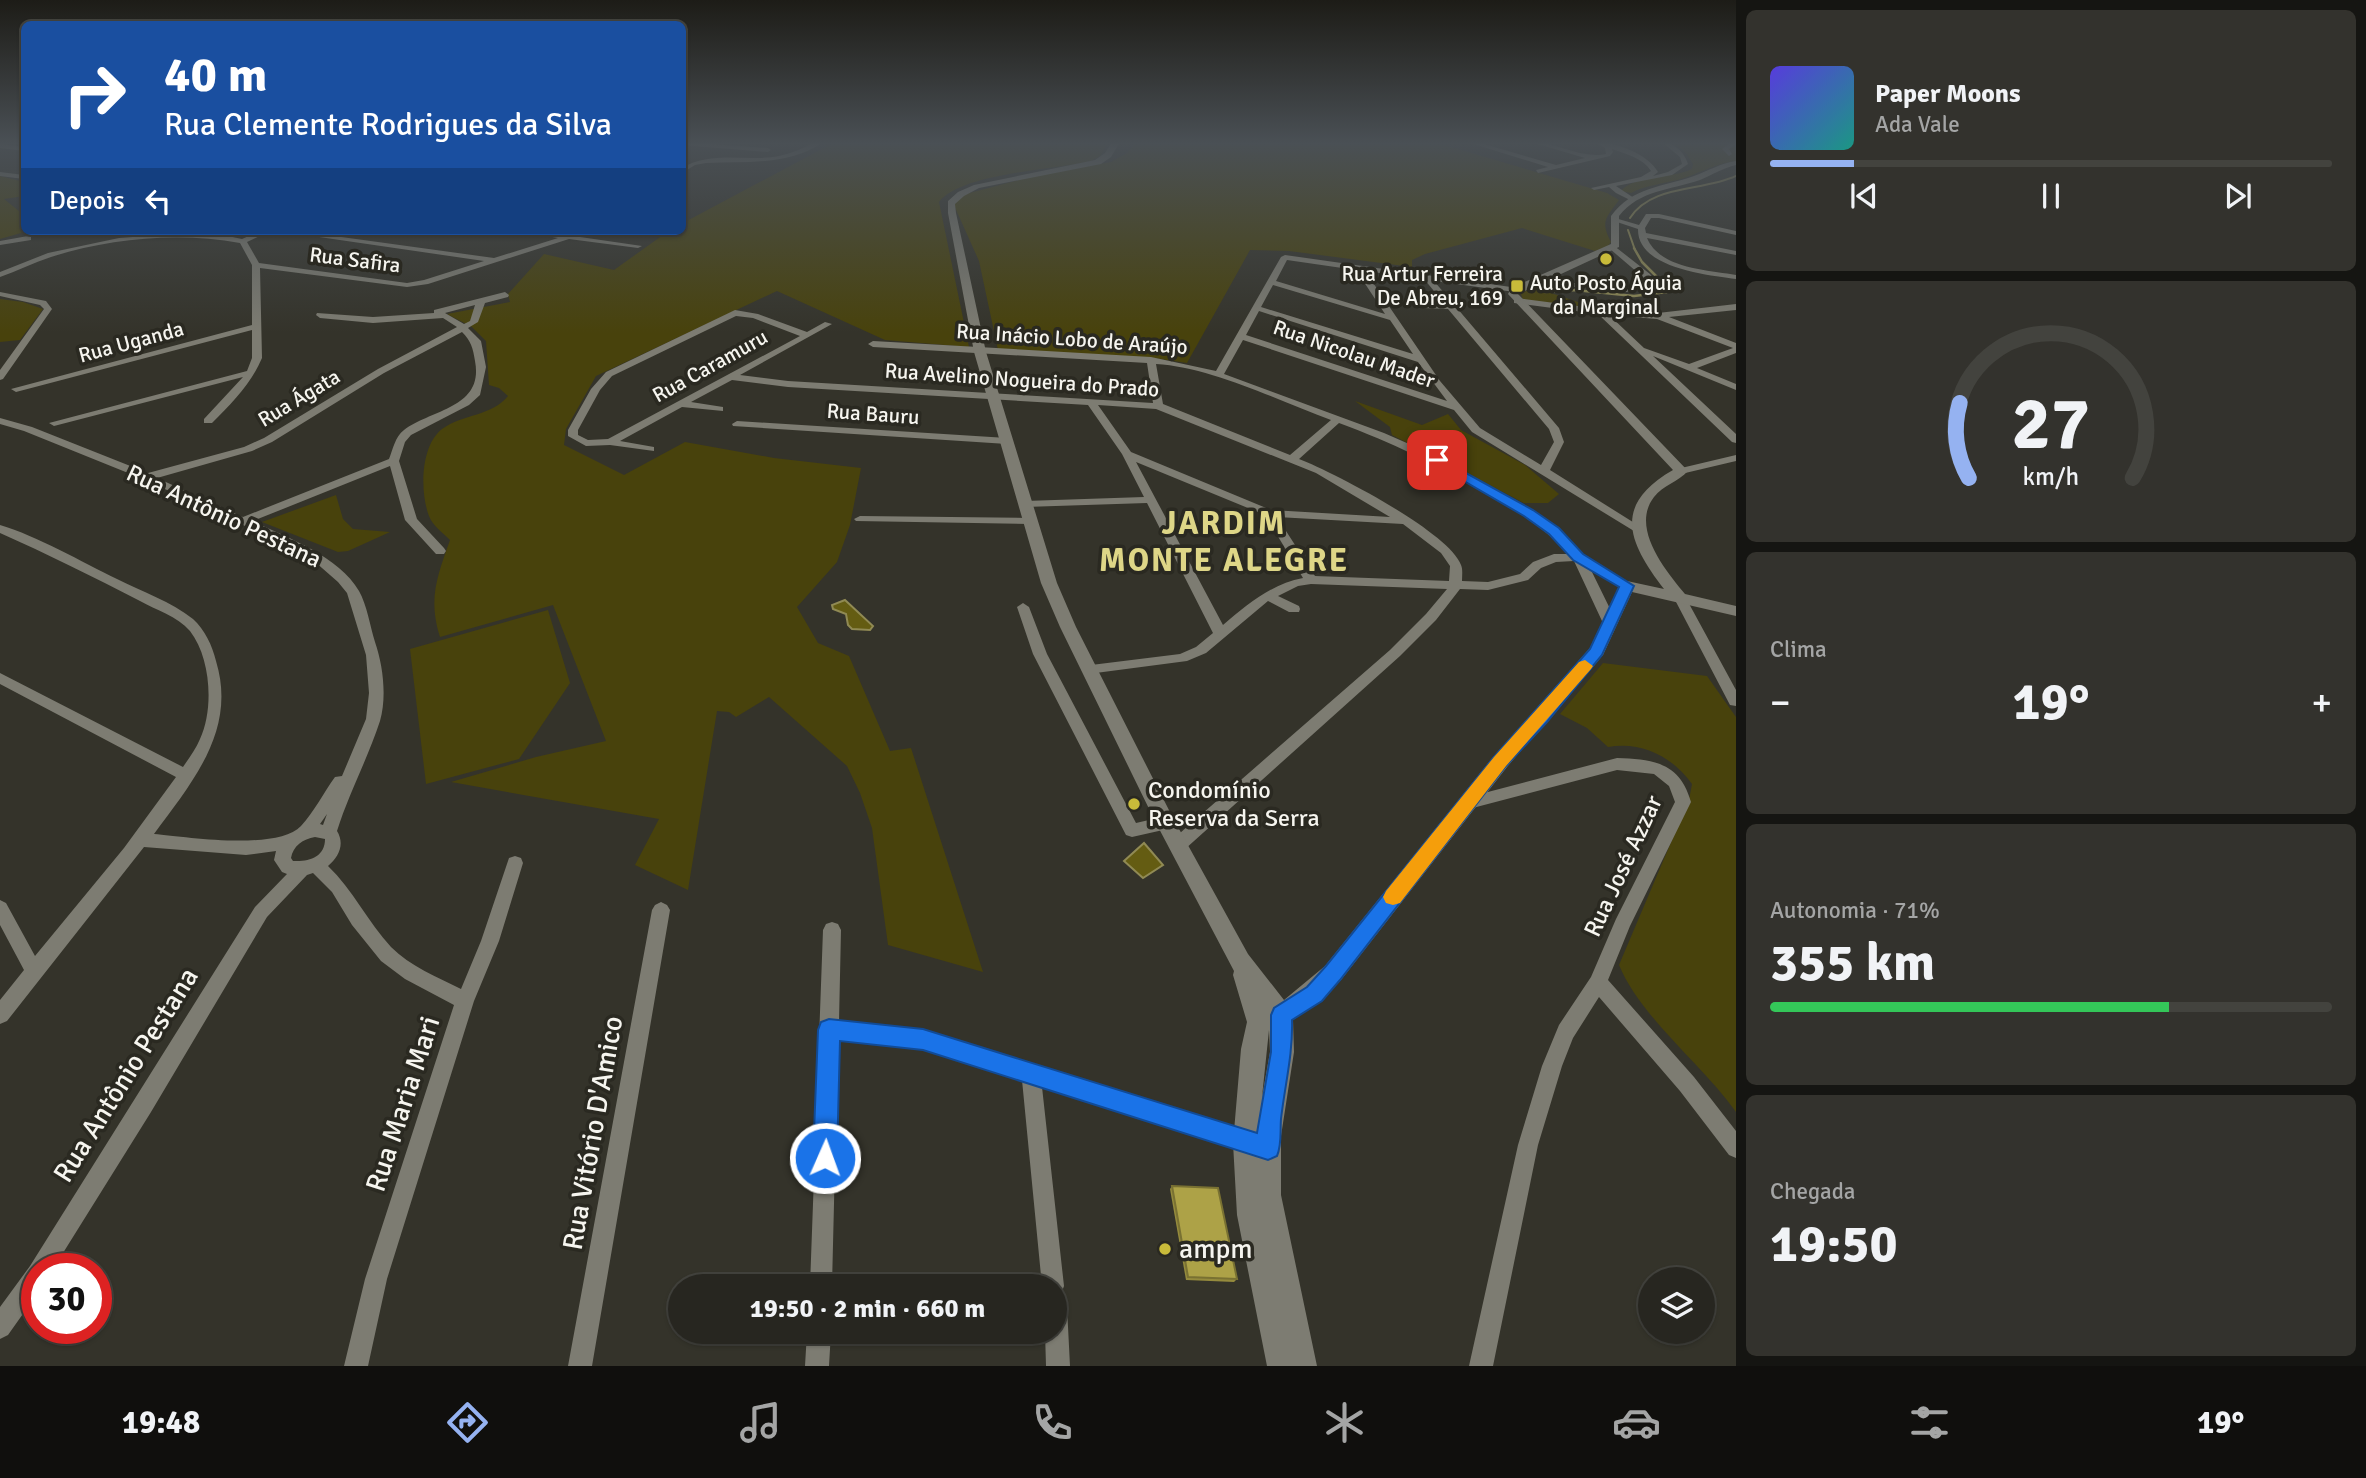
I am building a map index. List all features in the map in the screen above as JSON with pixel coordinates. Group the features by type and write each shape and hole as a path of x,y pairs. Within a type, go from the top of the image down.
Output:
{"street":[{"path":"951,206 980,352 1049,583 1088,669 1270,1019"},
{"path":"1516,295 1533,281 1613,247 1617,243 1618,211 1624,206"},
{"path":"1639,229 1649,216 1667,217 1736,233"},
{"path":"1618,221 1639,229 1736,253"},
{"path":"1639,229 1645,244 1660,258 1736,277"},
{"path":"110,235 119,242"},
{"path":"0,275 40,258 167,235"},
{"path":"216,235 243,241 257,235"},
{"path":"312,235 497,260"},
{"path":"553,235 638,246"},
{"name":"Rua Safira","path":"256,265 399,286 425,282 569,237"},
{"path":"0,243 28,238"},
{"path":"208,421 252,372 257,358 256,265 243,241"},
{"path":"1533,281 1626,290 1650,285 1652,282 1647,276 1613,247"},
{"path":"1219,375 1285,257 1426,276 1601,312 1658,316 1736,307"},
{"path":"1358,267 1455,407 1488,439 1638,529"},
{"path":"1426,276 1554,428 1559,442 1544,471"},
{"path":"1272,282 1391,318"},
{"path":"0,295 43,303 48,309 0,377"},
{"path":"320,315 373,320 429,314 505,295"},
{"path":"1516,295 1681,471"},
{"path":"461,328 477,318 481,301"},
{"path":"1426,306 1451,306"},
{"path":"1257,308 1421,360"},
{"path":"1601,312 1736,440"},
{"path":"650,449 610,442 580,442 573,436 573,430 596,389 609,374 735,313 755,316 807,334"},
{"path":"429,314 448,317 476,341 481,367 475,395 407,433 400,442 394,461 411,520 440,551"},
{"path":"1658,316 1735,350"},
{"name":"Rua Caramuru","path":"610,442 828,324"},
{"name":"Rua Uganda","path":"16,389 256,327"},
{"name":"Rua Ágata","path":"147,478 248,449 381,371 461,328"},
{"name":"Rua Nicolau Mader","path":"1241,336 1455,407"},
{"name":"Rua Inácio Lobo de Araújo","path":"873,344 1151,360 1184,365 1219,375 1411,448 1489,488 1554,531 1582,562 1609,581 1627,586"},
{"path":"1638,347 1736,387"},
{"path":"1691,367 1735,350"},
{"path":"1151,360 1158,406"},
{"path":"54,422 252,372"},
{"name":"Rua Avelino Nogueira do Prado","path":"731,377 788,384 1158,406 1292,459 1345,484 1406,521 1429,537 1453,560 1457,572 1455,587"},
{"path":"1091,402 1127,454 1220,633"},
{"path":"680,404 719,409"},
{"path":"1292,459 1338,419"},
{"name":"Rua Antônio Pestana","path":"2,420 147,478 318,558 333,569 353,592 373,655 376,693 373,719 339,800 329,832 334,842 302,863 261,912 50,1253"},
{"name":"Rua Bauru","path":"737,424 1007,441"},
{"path":"1127,454 1269,513 1406,521"},
{"path":"1735,701 1681,600 1658,569 1638,529 1639,515 1647,495 1659,482 1681,471 1736,458"},
{"path":"243,522 394,461"},
{"path":"1025,504 1150,500"},
{"path":"1269,513 1311,580"},
{"path":"860,519 1030,521"},
{"path":"0,529 178,616 191,625 200,636 209,660 215,694 214,719 208,739 186,775 142,840 33,970 0,1014"},
{"path":"1088,669 1182,658 1201,650 1267,596 1295,583 1311,580 1455,587 1510,583 1545,562 1582,562 1609,621"},
{"path":"1282,1366 1251,1215 1257,1145 1253,1049 1270,1019 1314,994 1333,973 1465,804 1597,651 1627,586 1736,611"},
{"path":"1178,845 1395,653 1431,617 1455,587"},
{"path":"1267,596 1294,609"},
{"path":"1023,607 1040,654 1132,830 1166,822"},
{"path":"0,678 186,775"},
{"name":"Rua Antônio Pestana","path":"306,832 358,754"},
{"name":"Rua José Azzar","path":"1465,804 1618,764 1652,767 1677,782 1683,802 1622,924 1598,982 1566,1032 1552,1066 1528,1144 1481,1366"},
{"path":"246,848 290,842 315,830 329,832"},
{"path":"142,840 246,848 302,863 338,887 358,920 387,955 411,973 465,1002"},
{"name":"Rua Antônio Pestana","path":"290,842 284,849 302,863"},
{"name":"Rua Maria Mari","path":"356,1366 376,1279 465,1002 490,941 514,863"},
{"path":"0,908 33,970"},
{"name":"Rua Vitório D'Amico","path":"580,1366 662,910"},
{"path":"821,1274 832,930"},
{"path":"1598,982 1687,1084 1736,1148"},
{"path":"829,1030 923,1039 1257,1145"},
{"path":"1031,1073 1052,1274"},
{"path":"1257,1145 1302,1366"},
{"path":"0,1327 21,1297"},
{"path":"817,1366 818,1344"},
{"path":"1057,1344 1058,1366"}],"shaded area":[{"path":"0,206 12,206 21,213 21,233 0,239"},
{"path":"715,206 940,206 969,347 885,340 777,291 596,376 566,429 564,445 624,475 685,442 774,458 861,468 850,525 837,562 797,607 818,643 849,656 890,751 911,748 983,972 888,945 872,828 860,793 847,766 769,697 736,717 729,712 717,711 688,890 635,865 659,819 451,782 536,757 606,741 553,605 440,637 434,599 450,540 433,523 426,506 423,483 429,447 442,429 494,407 508,396 499,388 489,385 486,341 472,327 447,314 510,302 508,294 544,254 614,270 663,235 686,235 686,221"},
{"path":"954,206 1615,206 1605,224 1611,242 1607,247 1595,251 1522,228 1425,254 1412,260 1412,267 1289,251 1250,250 1187,363 1154,358 998,350 979,261"},
{"path":"1533,287 1596,308 1523,300 1521,294"},
{"path":"0,299 23,302 43,309 20,340 0,342"},
{"path":"1355,401 1422,425 1448,414 1461,430 1525,465 1559,494 1548,503 1524,503 1392,435 1390,427"},
{"path":"336,495 343,519 353,529 390,532 348,551 338,552 262,522"},
{"path":"845,600 873,626 870,630 852,629 848,625 846,614 833,609 832,605"},
{"path":"548,610 570,683 519,759 426,784 410,649"},
{"path":"1603,663 1707,676 1736,717 1736,1112 1642,1004 1619,965 1689,800 1692,784 1665,758 1632,746 1608,747 1587,728 1560,714"},
{"path":"1144,843 1163,865 1143,878 1124,861"}],"building":[{"path":"1172,1186 1218,1188 1237,1279 1188,1277"}],"waterway":[{"path":"1630,218 1641,206"},
{"path":"1628,230 1635,249"},
{"path":"1545,292 1575,290 1634,296 1667,292 1667,287 1642,262 1635,249"}],"slow traffic":[{"path":"1393,897 1500,762 1585,666"}],"place":[{"name":"Auto Posto Águia da Marginal","path":"1606,259"},
{"name":"Rua Artur Ferreira De Abreu, 169","path":"1517,286"},
{"name":"Condomínio Reserva da Serra","path":"1134,804"},
{"name":"ampm","path":"1165,1249"}],"district":[{"name":"JARDIM MONTE ALEGRE","path":"1224,542"}],"route":[{"path":"825,1158 829,1030 923,1039 1268,1148 1270,1119 1282,1052 1281,1015 1314,994 1333,973 1500,762 1597,651 1627,586 1578,557 1554,531 1528,513 1437,460"}]}
